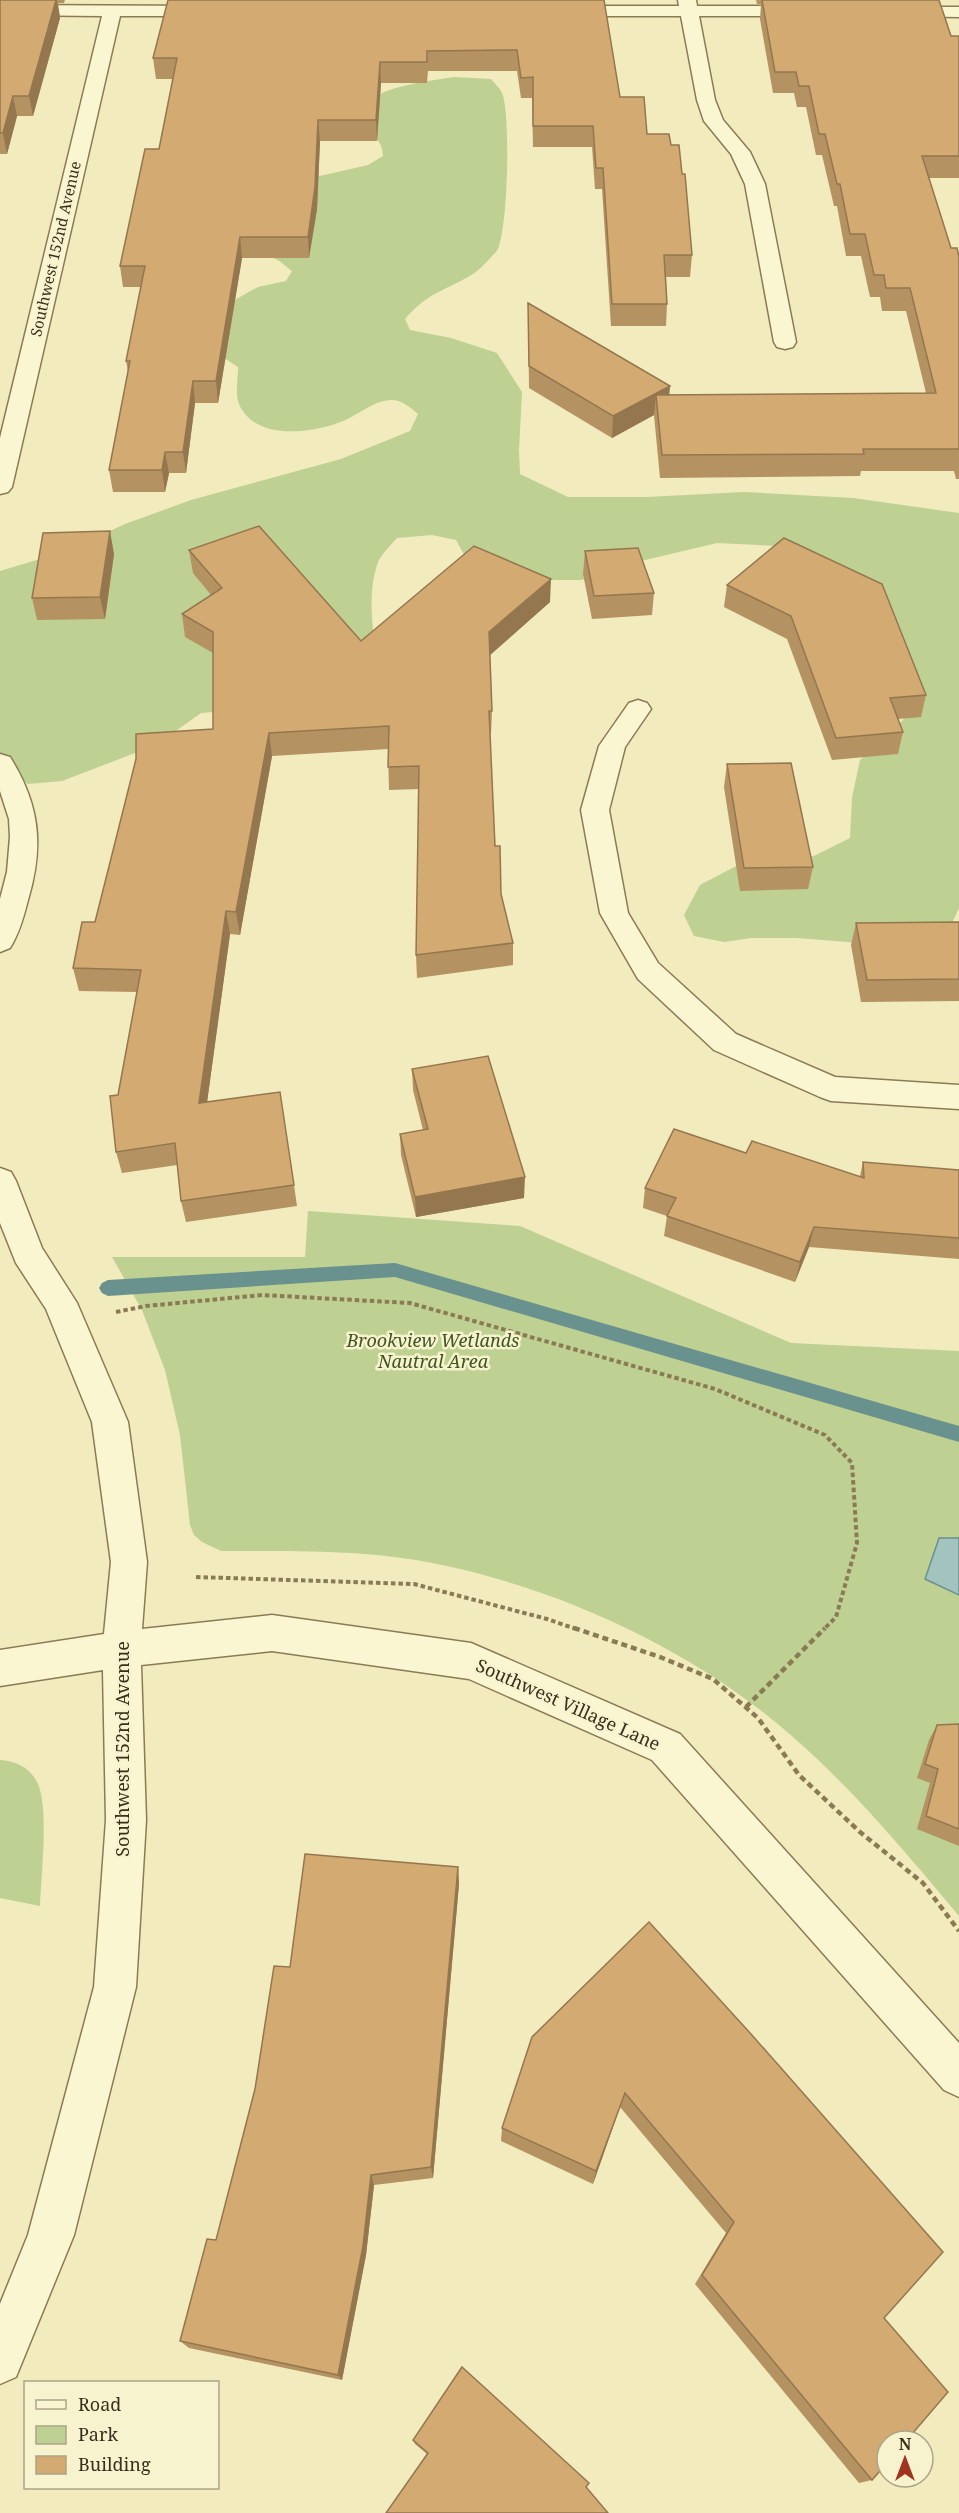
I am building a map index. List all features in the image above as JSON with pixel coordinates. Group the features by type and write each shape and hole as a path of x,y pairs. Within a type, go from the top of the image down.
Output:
{"street":[{"path":"0,10 31,5 112,11 230,11"},
{"path":"538,12 688,5 820,11"},
{"path":"688,5 706,100 714,121 740,152 755,184 784,342"},
{"name":"Southwest 152nd Avenue","path":"0,487 112,11"},
{"path":"880,12 959,12"},
{"path":"638,709 612,746 595,810 614,913 648,971 725,1042 831,1089 959,1097"},
{"path":"0,763 9,802 25,831 22,871 0,941"},
{"name":"Southwest 152nd Avenue","path":"0,1181 28,1253 60,1302 110,1422 129,1562 122,1649 126,1820 115,1987 51,2235 0,2361"},
{"name":"Southwest Village Lane","path":"0,1668 122,1649 272,1633 471,1661 666,1747 959,2075"}],"path":[{"path":"68,1322 146,1306 262,1295 410,1302 715,1389 825,1435 852,1463 857,1543 836,1617 746,1707"}],"green space":[{"path":"454,77 491,79 502,93 507,124 507,175 500,242 496,252 476,272 429,297 405,319 410,330 451,338 497,353 522,392 520,474 568,497 647,497 744,492 853,498 959,513 959,908 952,923 873,944 797,938 751,938 724,942 694,936 684,915 700,885 740,864 814,856 850,838 852,798 860,760 892,733 911,710 797,547 717,543 624,565 581,580 549,580 471,567 456,540 432,535 397,538 378,561 372,591 372,619 380,673 261,708 201,713 156,745 62,781 28,784 0,768 0,571 70,550 125,524 191,500 341,459 410,431 418,414 405,404 394,400 378,403 343,421 317,429 286,431 258,424 247,416 239,404 238,367 212,350 215,311 258,287 286,281 292,271 278,260 259,252 285,184 368,165 383,156 381,146 371,132 369,123 371,110 381,94 405,86"},
{"name":"Brookview Wetlands Nautral Area","path":"308,1211 520,1226 791,1343 959,1351 959,1916 859,1801 793,1737 716,1679 630,1630 540,1592 447,1566 391,1556 363,1554 221,1551 202,1542 194,1535 190,1525 180,1435 165,1370 142,1310 112,1257 305,1257"},
{"path":"0,1760 12,1762 27,1770 38,1784 44,1826 40,1906 0,1898"}],"water":[{"path":"939,1538 959,1538 959,1595 925,1579"}],"building":[{"path":"0,0 56,0 29,96 13,96 3,133 0,133"},
{"path":"168,0 604,0 620,97 644,97 647,134 669,134 671,145 679,145 682,174 685,174 692,255 664,255 667,304 612,304 603,168 596,168 593,126 533,126 533,77 521,78 517,50 427,51 427,62 380,62 376,120 318,120 315,187 308,237 240,237 216,381 193,381 183,452 165,452 162,470 109,470 130,361 126,361 145,266 120,266 145,149 159,149 177,58 153,58"},
{"path":"762,0 939,0 951,36 959,36 959,156 922,156 951,248 957,248 959,257 959,449 863,449 864,454 662,455 656,395 936,393 910,288 886,288 884,275 874,275 865,234 850,234 840,184 837,184 825,134 819,134 809,86 799,86 796,72 775,72"},
{"path":"528,303 670,386 613,416 529,366"},
{"path":"259,526 361,641 474,546 551,579 489,632 492,711 489,711 495,846 500,846 501,894 513,943 416,955 419,766 388,767 389,726 269,733 236,912 226,911 199,1103 280,1092 294,1185 181,1201 175,1143 116,1152 110,1096 118,1095 141,970 73,968 82,922 95,922 136,759 136,734 213,729 213,632 182,614 222,588 189,550"},
{"path":"110,531 100,597 32,598 43,533"},
{"path":"784,538 882,584 926,695 890,698 903,732 836,738 791,616 727,585"},
{"path":"638,548 654,593 594,596 585,551"},
{"path":"791,763 813,867 744,868 727,764"},
{"path":"959,922 959,979 867,980 856,923"},
{"path":"488,1056 525,1177 415,1197 400,1134 428,1129 412,1069"},
{"path":"674,1129 746,1153 752,1141 864,1178 863,1162 959,1170 959,1238 814,1227 800,1262 667,1216 676,1198 645,1188"},
{"path":"959,1724 959,1829 926,1816 938,1769 925,1764 937,1725"},
{"path":"305,1854 458,1867 431,2167 371,2175 363,2246 338,2375 180,2341 207,2239 216,2240 255,2089 274,1966 290,1967"},
{"path":"649,1922 943,2252 884,2318 948,2392 916,2429 875,2429 875,2477 872,2480 702,2275 734,2222 625,2093 596,2171 502,2128 532,2037"},
{"path":"462,2367 589,2483 586,2487 608,2513 386,2513 428,2453 413,2440"}],"waterway":[{"path":"108,1288 395,1270 959,1434"}]}
